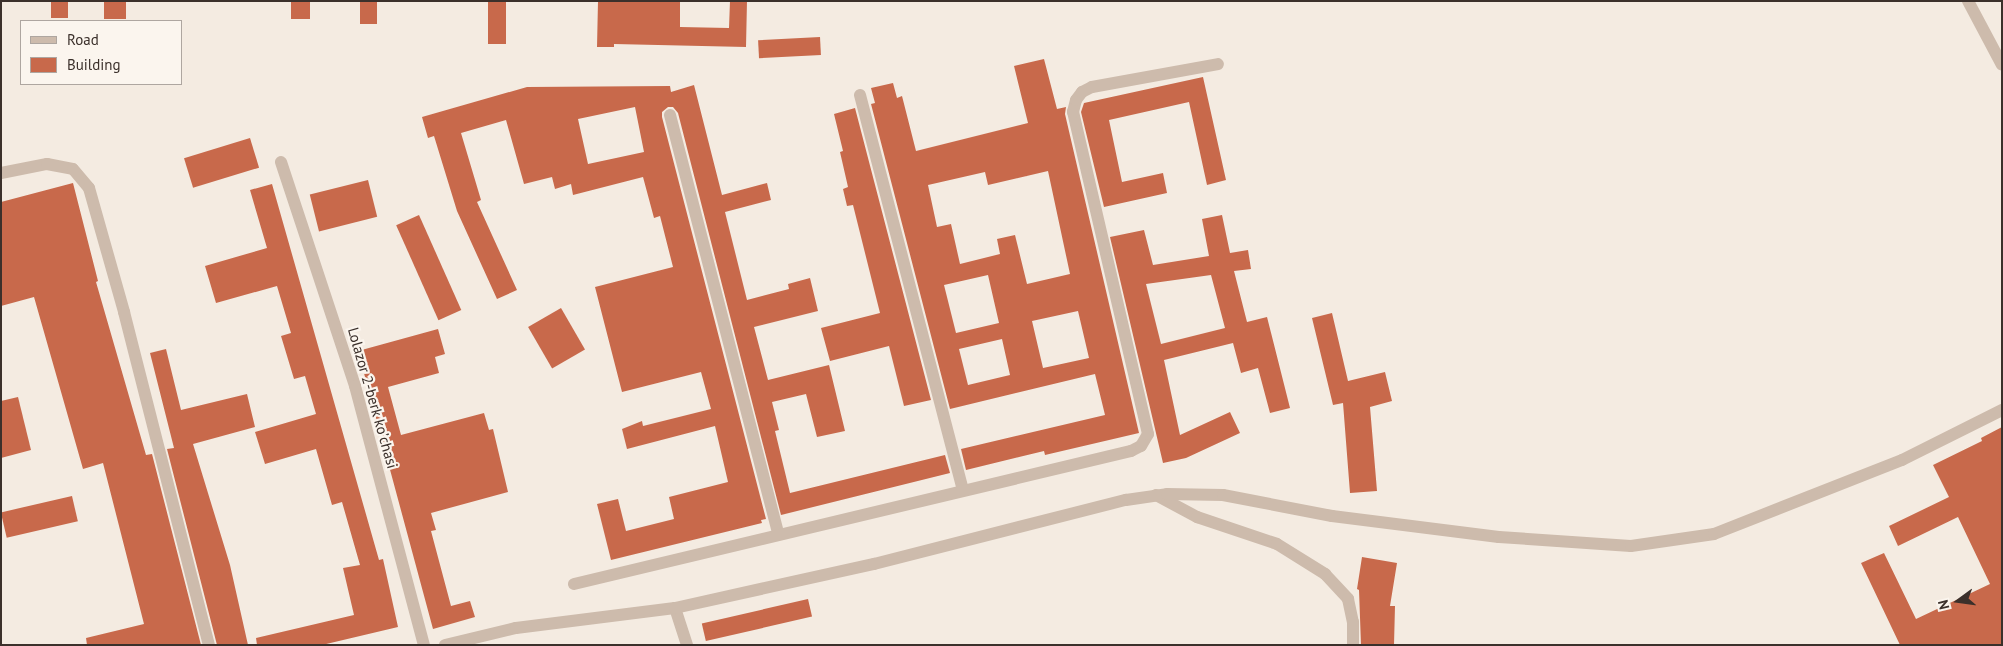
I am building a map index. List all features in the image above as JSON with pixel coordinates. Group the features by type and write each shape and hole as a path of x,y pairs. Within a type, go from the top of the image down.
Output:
{"street":[{"path":"1968,1 2002,65"},
{"path":"574,584 1131,451 1141,446 1148,434 1073,112 1076,100 1082,92 1092,87 1218,64"},
{"path":"860,95 963,490"},
{"path":"670,115 778,534"},
{"name":"Lolazor 2-berk koʼchasi","path":"281,162 355,386 424,645"},
{"path":"1,173 48,164 73,169 89,188 126,321 209,645"},
{"path":"445,645 516,628 675,608 874,564 1126,500 1156,495 1188,493 1222,495 1332,516 1499,537 1631,546 1714,534 1902,460 2002,410"},
{"path":"1156,495 1197,517 1277,544 1325,574 1348,599 1353,622 1353,645"},
{"path":"675,608 687,645"}],"building":[{"path":"51,1 68,1 68,18 51,18"},
{"path":"104,1 126,1 126,19 104,19"},
{"path":"291,1 310,1 310,19 291,19"},
{"path":"360,1 377,1 377,24 360,24"},
{"path":"488,1 506,1 506,44 488,44"},
{"path":"598,1 680,1 680,27 729,28 730,1 747,1 746,47 614,44 614,47 597,47"},
{"path":"820,37 821,55 759,58 758,40"},
{"path":"1044,59 1057,109 1066,107 1065,114 1139,433 1045,455 1044,451 966,470 961,449 1105,415 1095,374 950,409 871,104 875,103 871,88 893,83 897,98 902,96 916,151 1028,123 1014,66","holes":["1048,171 1070,274 1027,284 1015,235 997,239 1000,254 960,264 951,224 937,227 928,185 985,172 988,185","988,275 999,323 956,333 944,285","1078,311 1089,358 1043,368 1032,321","1002,339 1010,375 968,385 959,349"]},
{"path":"1203,77 1226,180 1207,185 1189,102 1109,120 1122,182 1163,173 1167,193 1104,207 1081,112 1084,103"},
{"path":"694,85 722,195 767,183 771,200 725,212 747,300 789,289 788,284 810,278 818,311 754,327 768,380 829,365 845,431 817,437 806,394 772,402 779,430 775,431 790,493 945,455 950,473 781,515 678,113 673,107 668,107 662,112 662,117 766,519 761,520 762,523 611,560 597,504 618,499 626,531 674,519 669,497 728,482 715,426 627,449 622,429 642,421 643,426 711,409 701,372 622,392 595,287 673,267 660,216 654,218 643,177 573,195 571,184 555,189 552,177 524,184 506,120 461,133 481,200 477,202 517,290 497,299 457,211 434,136 428,138 422,117 527,87 670,86 671,92","holes":["635,107 644,152 588,164 578,119"]},
{"path":"855,108 931,400 904,406 889,346 830,361 821,328 880,313 853,205 847,206 843,189 848,187 840,152 843,151 834,114"},
{"path":"250,138 259,168 193,188 184,158"},
{"path":"368,180 377,217 319,231 310,195"},
{"path":"73,183 98,281 96,282 146,455 152,454 201,645 87,645 86,638 144,624 103,463 83,469 34,297 1,306 1,202"},
{"path":"272,184 379,560 383,559 398,627 322,645 257,645 256,638 354,615 343,568 360,565 342,502 332,505 316,449 265,464 255,432 316,414 305,376 294,379 281,336 291,333 277,286 216,303 205,266 267,248 250,190"},
{"path":"419,215 461,310 438,320 396,225"},
{"path":"1222,215 1230,253 1248,250 1251,269 1234,271 1247,322 1267,317 1290,408 1270,413 1258,368 1241,373 1233,343 1164,360 1180,435 1230,412 1240,433 1186,458 1163,463 1110,237 1144,230 1153,265 1209,256 1202,219","holes":["1211,275 1225,328 1161,344 1146,284"]},
{"path":"561,308 585,350 552,369 528,327"},
{"path":"1332,313 1348,381 1385,372 1392,401 1370,407 1377,491 1350,493 1343,403 1333,405 1312,318"},
{"path":"438,329 445,354 435,357 439,373 388,387 401,435 484,413 489,430 493,429 508,492 431,513 436,530 431,531 451,606 470,601 475,617 433,629 358,351"},
{"path":"166,349 181,410 247,394 255,427 193,444 230,565 248,645 217,645 167,449 174,448 150,353"},
{"path":"18,397 31,450 1,458 1,401"},
{"path":"2002,427 2002,645 1900,645 1861,563 1884,553 1916,619 1990,584 1958,517 1898,546 1889,526 1949,497 1933,465 1982,441 1981,438"},
{"path":"72,496 78,521 7,538 1,512"},
{"path":"1362,557 1397,563 1390,606 1395,606 1394,645 1361,645 1359,590 1357,589"},
{"path":"808,599 812,617 706,641 702,624"}]}
